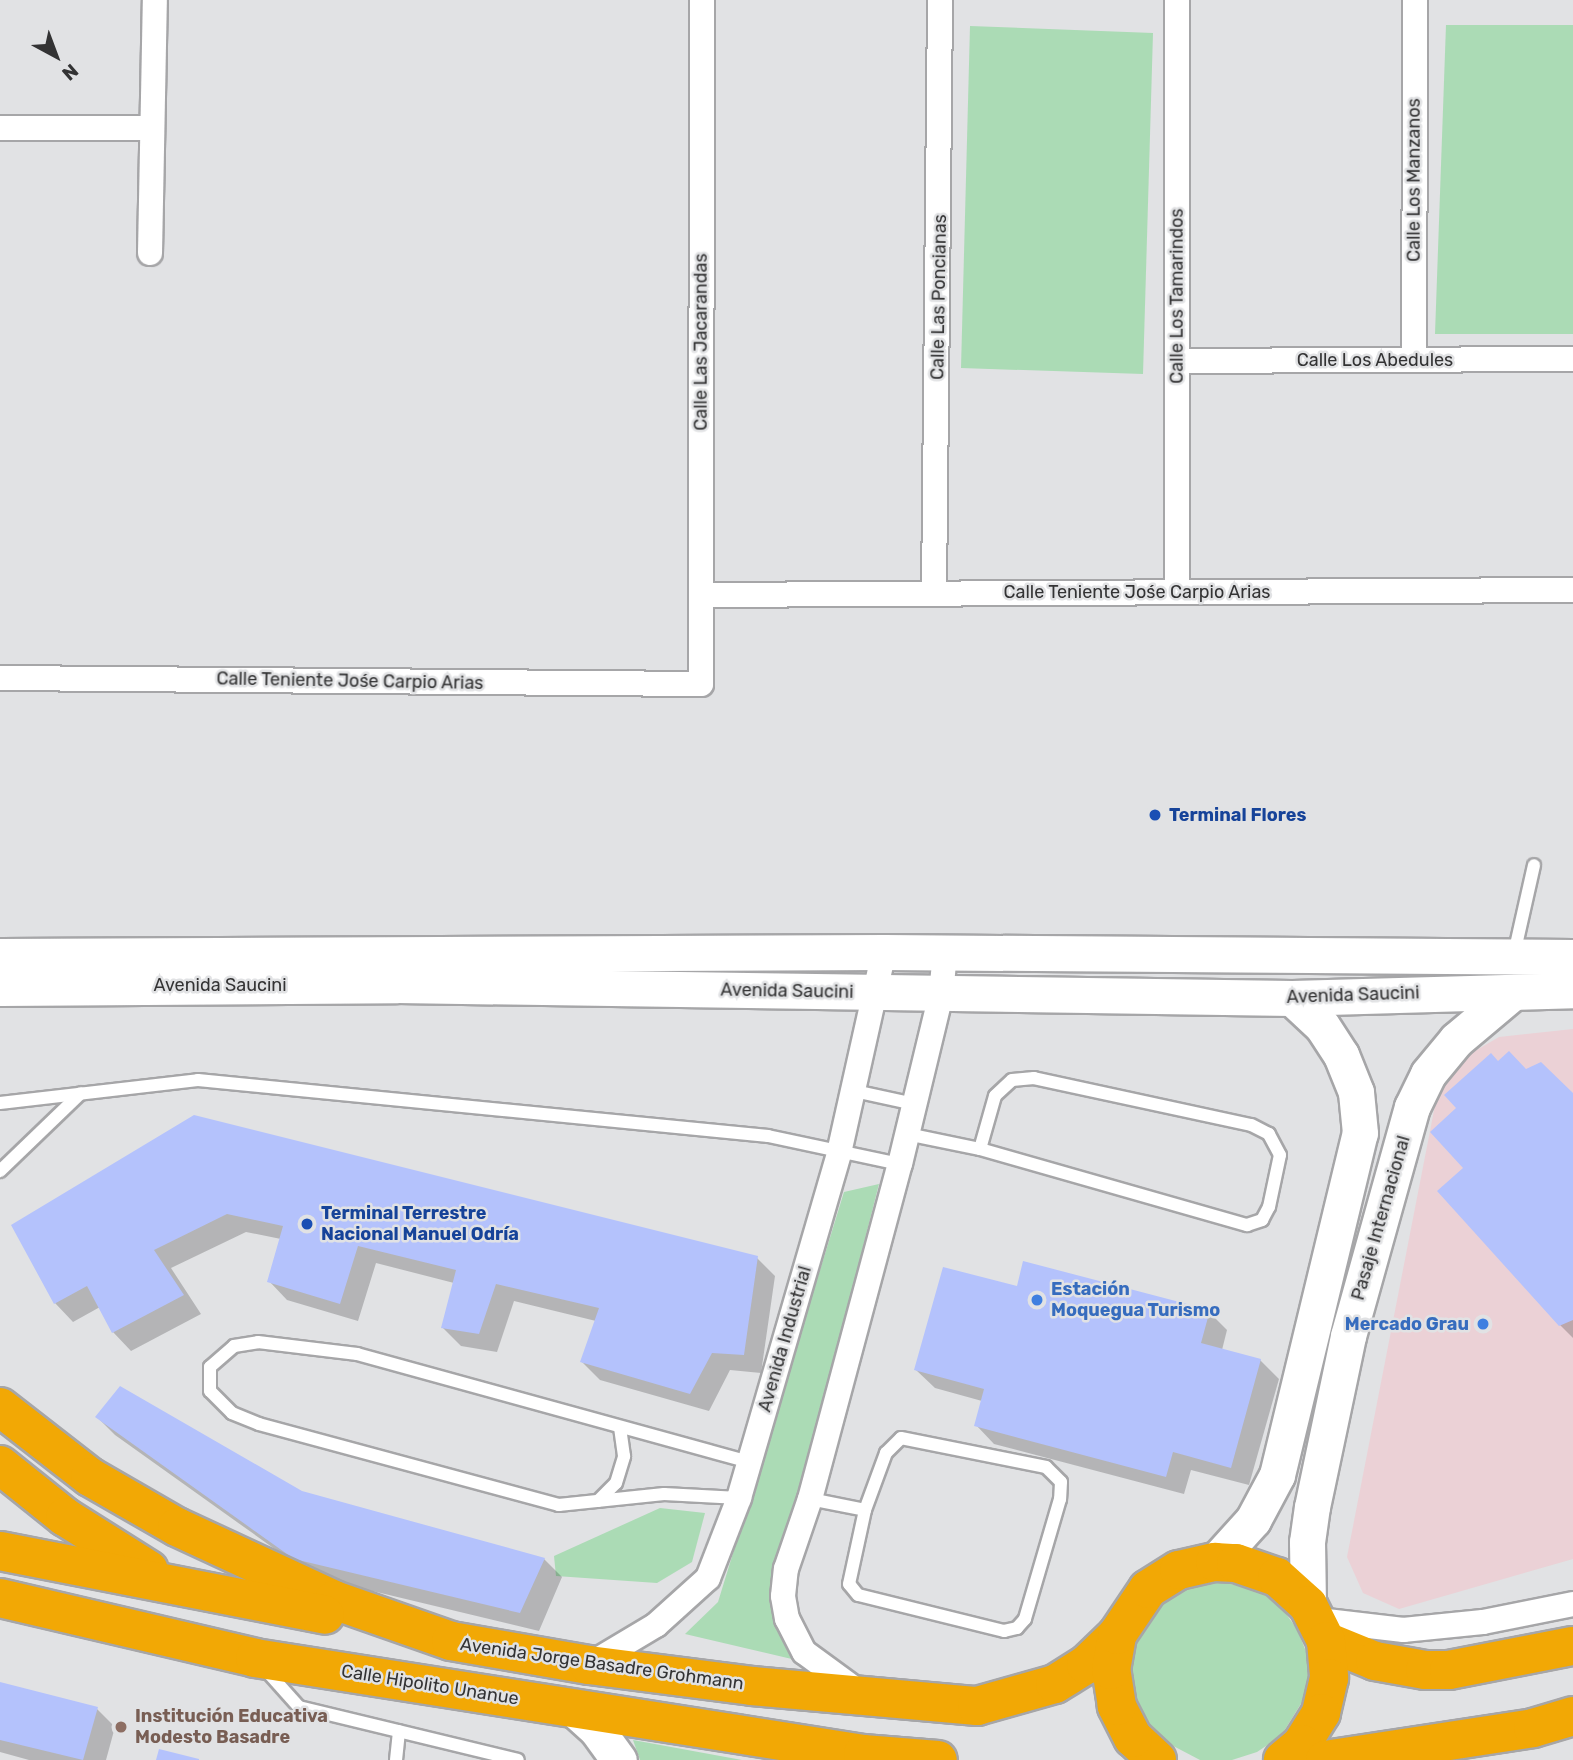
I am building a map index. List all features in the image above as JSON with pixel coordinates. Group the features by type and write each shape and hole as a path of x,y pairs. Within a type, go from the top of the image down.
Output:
{"highway":[{"name":"Avenida Jorge Basadre Grohmann","path":"0,1407 90,1477 177,1527 334,1601 451,1641 589,1665 977,1706 1028,1695 1086,1665 1118,1635"},
{"path":"0,1465 65,1517 166,1581"},
{"path":"0,1551 166,1581 451,1641"},
{"path":"1157,1760 1133,1738 1116,1706 1111,1670 1118,1635 1148,1589 1179,1570 1215,1562 1257,1567 1294,1589 1317,1622 1375,1661 1425,1670 1450,1670 1573,1646"},
{"name":"Calle Hipolito Unanue","path":"0,1598 255,1658 855,1757"},
{"path":"1283,1760 1302,1744 1321,1713 1329,1678 1317,1622"},
{"path":"1325,1760 1532,1728 1573,1717"},
{"path":"855,1757 938,1760"}],"main road":[{"name":"Avenida Saucini","path":"469,969 884,952 1573,957"},
{"name":"Avenida Saucini","path":"0,956 469,969 876,993 1292,998 1573,990"},
{"path":"1512,993 1513,958"},
{"name":"Avenida Saucini","path":"0,988 397,968"},
{"name":"Pasaje Internacional","path":"1317,1622 1311,1518 1343,1362 1412,1107 1428,1074 1456,1040 1512,993"},
{"path":"1215,1562 1253,1520 1277,1475 1360,1133 1356,1092 1341,1055 1322,1026 1292,998"},
{"path":"573,1709 597,1730 619,1760"}],"street":[{"path":"150,253 155,0"},
{"name":"Calle Las Jacarandas","path":"701,684 702,0"},
{"name":"Calle Las Poncianas","path":"934,594 940,0"},
{"name":"Calle Los Tamarindos","path":"1177,0 1177,592"},
{"name":"Calle Los Manzanos","path":"1414,360 1415,0"},
{"path":"0,128 151,128"},
{"name":"Calle Los Abedules","path":"1177,361 1573,359"},
{"name":"Calle Teniente Jośe Carpio Arias","path":"701,595 1573,590"},
{"name":"Calle Teniente Jośe Carpio Arias","path":"0,678 701,684"},
{"name":"Avenida Industrial","path":"589,1665 656,1625 708,1578 740,1498 839,1153 884,952"},
{"path":"862,1695 804,1652 787,1619 783,1596 786,1569 810,1499 900,1164 941,994 945,953"},
{"path":"1317,1622 1403,1630 1483,1622 1573,1604"},
{"path":"1532,1728 1573,1724"}],"lane":[{"path":"1513,958 1534,865"},
{"path":"907,1134 980,1149 1247,1226 1262,1220 1269,1207 1280,1155 1269,1134 1251,1125 1034,1078 1012,1080 995,1096 980,1149"},
{"path":"0,1103 198,1080 768,1136 900,1164"},
{"path":"854,1091 914,1104"},
{"path":"0,1171 81,1093"},
{"path":"740,1498 664,1494 559,1505 259,1424 232,1413 210,1391 210,1367 234,1346 258,1342 357,1354 749,1462"},
{"path":"598,1501 616,1483 624,1456 620,1427"},
{"path":"901,1438 1045,1467 1060,1482 1060,1499 1025,1619 1017,1628 1004,1631 858,1595 849,1584 849,1567 865,1510 886,1453 901,1438"},
{"path":"810,1499 865,1510"},
{"path":"255,1658 299,1707 518,1760"},
{"path":"397,1760 399,1731"}],"shaded area":[{"name":"Mercado Grau","path":"1573,1029 1573,1559 1399,1609 1363,1593 1347,1557 1438,1090 1463,1058 1499,1037"}],"green space":[{"path":"1446,25 1573,25 1573,334 1435,334"},
{"path":"970,26 1153,33 1143,374 961,368"},
{"path":"879,1184 774,1597 796,1660 685,1634 718,1602 844,1192"},
{"path":"660,1508 705,1513 692,1562 657,1583 556,1576 554,1556"},
{"path":"1221,1582 1256,1589 1281,1607 1297,1629 1309,1659 1310,1689 1281,1736 1257,1752 1232,1760 1200,1760 1160,1739 1139,1714 1128,1675 1132,1647 1151,1613 1179,1590"},
{"path":"633,1740 742,1760 640,1760"}],"building":[{"path":"1509,1051 1526,1069 1541,1062 1573,1093 1573,1320 1559,1326 1437,1191 1463,1168 1430,1132 1456,1108 1444,1095 1491,1053 1498,1061"},
{"path":"194,1115 758,1256 744,1355 712,1353 690,1394 580,1362 599,1308 496,1284 479,1334 441,1328 456,1270 358,1246 340,1304 267,1282 283,1226 227,1214 154,1250 184,1295 112,1333 87,1286 54,1304 11,1225"},
{"path":"1023,1261 1210,1310 1201,1343 1261,1359 1231,1468 1173,1452 1166,1477 974,1426 984,1389 914,1370 943,1267 1017,1286"},
{"path":"120,1386 302,1491 545,1558 520,1613 294,1559 95,1417"},
{"path":"0,1682 98,1707 83,1760 0,1740"},
{"path":"159,1749 199,1759 199,1760 156,1760"}],"place":[{"name":"Terminal Flores","path":"1155,815"},
{"name":"Terminal Terrestre Nacional Manuel Odría","path":"307,1224"},
{"name":"Estación Moquegua Turismo","path":"1037,1300"},
{"name":"Mercado Grau","path":"1483,1324"},
{"name":"Institución Educativa Modesto Basadre","path":"121,1727"}]}
